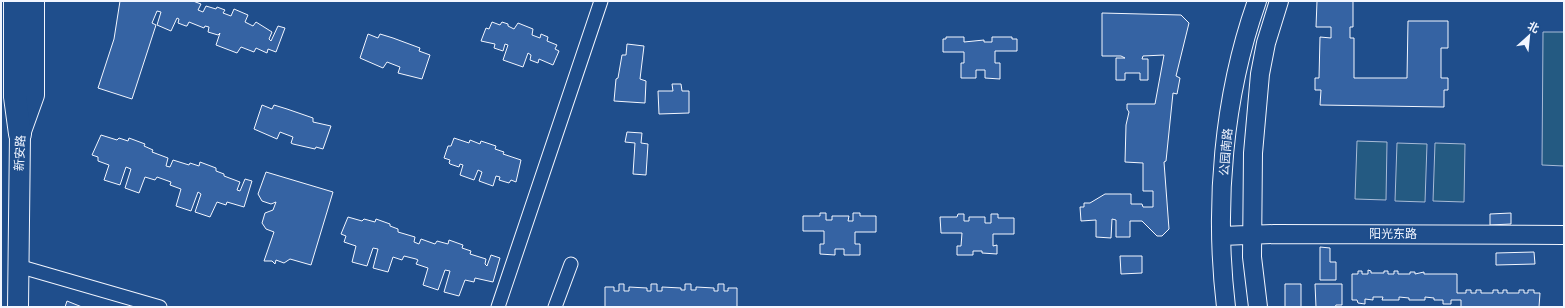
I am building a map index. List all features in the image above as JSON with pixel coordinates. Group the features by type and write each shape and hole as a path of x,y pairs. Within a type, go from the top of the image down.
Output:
{"highway":[{"path":"15,1 15,97 20,134"}],"main road":[{"name":"新安路","path":"18,307 20,134 34,95 34,1"},
{"name":"公园南路","path":"1226,307 1222,236 1223,186 1229,120 1239,66 1256,1"},
{"path":"1258,307 1252,257 1253,153 1260,74 1266,43 1279,1"},
{"name":"阳光东路","path":"1222,236 1253,234 1564,235"}],"street":[{"path":"498,307 601,1"},
{"path":"555,307 571,264"},
{"path":"18,266 160,307"}],"shaded area":[{"path":"1543,32 1564,32 1564,166 1542,165"},
{"path":"1357,141 1387,142 1386,200 1355,199"},
{"path":"1397,143 1427,144 1425,202 1395,201"},
{"path":"1435,143 1465,144 1464,202 1433,201"}],"building":[{"path":"120,1 193,1 201,4 198,10 203,12 206,6 216,9 217,7 225,10 223,13 231,16 234,9 248,15 245,22 253,26 256,22 272,32 269,39 271,41 278,26 285,28 276,52 268,49 267,53 256,48 254,52 241,47 237,53 216,45 220,33 218,35 208,32 209,27 205,26 204,28 189,22 186,26 178,23 179,19 177,18 171,31 157,25 161,12 157,11 152,23 156,25 132,99 98,88 114,39"},
{"path":"1317,1 1353,1 1353,27 1350,27 1350,38 1354,38 1354,78 1407,78 1408,21 1448,21 1448,48 1441,48 1441,78 1448,78 1448,90 1444,90 1444,107 1320,105 1321,90 1315,90 1315,78 1319,78 1320,37 1331,38 1331,27 1316,27"},
{"path":"1102,13 1181,15 1189,23 1176,76 1180,78 1177,94 1173,93 1166,161 1164,162 1169,229 1162,236 1157,236 1142,221 1130,221 1130,237 1116,237 1116,220 1112,219 1111,238 1096,237 1096,220 1081,221 1080,207 1084,207 1084,203 1090,203 1105,194 1131,194 1131,204 1142,204 1143,207 1153,207 1153,191 1143,191 1143,163 1125,162 1126,125 1129,112 1127,109 1127,104 1155,104 1164,55 1143,56 1142,59 1148,59 1148,80 1140,80 1140,73 1125,73 1125,80 1116,80 1116,58 1125,58 1121,56 1102,56"},
{"path":"492,22 500,25 502,22 508,24 508,26 514,29 518,23 533,29 532,35 540,38 541,34 548,37 547,41 557,45 555,49 559,51 553,65 539,59 538,63 530,60 531,55 528,53 523,67 503,60 508,45 505,44 503,51 494,48 495,44 481,41 486,28 489,29"},
{"path":"368,34 378,38 380,34 393,38 420,48 419,51 430,55 422,79 398,73 400,67 387,62 383,68 360,58"},
{"path":"946,37 964,37 964,42 984,40 984,42 992,42 992,37 1012,37 1012,39 1017,39 1017,51 995,51 995,63 1000,63 1000,79 985,78 985,70 976,70 976,78 961,78 961,63 964,63 964,52 943,52 943,39 946,39"},
{"path":"627,44 644,46 640,79 646,81 645,103 614,101 616,79 618,78 622,55 626,55"},
{"path":"672,84 681,84 682,91 689,91 689,113 659,114 658,91 673,91"},
{"path":"262,105 272,109 274,105 313,118 313,122 331,126 323,149 316,147 315,149 293,144 291,143 293,137 280,132 277,139 254,129"},
{"path":"627,132 642,133 641,143 648,144 646,175 633,174 635,143 625,142"},
{"path":"101,135 117,140 119,138 128,141 129,138 145,144 144,146 153,150 152,152 168,158 166,166 170,167 173,160 189,165 190,163 199,166 200,162 216,168 216,171 224,174 224,176 240,182 237,190 240,191 245,179 252,181 244,207 227,202 226,205 217,202 210,217 195,212 201,194 198,192 191,211 176,206 181,189 170,185 171,182 157,177 155,180 145,177 139,193 125,188 131,169 126,167 120,185 104,180 109,165 98,161 98,157 92,155"},
{"path":"454,138 469,143 470,140 480,144 481,141 496,146 495,149 504,152 503,154 521,160 516,182 511,180 509,183 499,180 500,177 496,176 493,186 479,181 482,172 478,170 474,180 460,175 463,165 460,164 459,167 450,164 450,160 444,158 448,146 451,146"},
{"path":"266,172 333,192 311,265 290,259 284,263 276,260 275,264 272,261 264,261 274,232 266,229 262,223 265,213 273,210 276,202 271,204 262,201 258,194"},
{"path":"820,213 826,213 826,220 832,220 832,216 849,216 848,221 853,221 853,213 860,213 860,216 876,216 876,232 855,232 855,244 860,244 860,255 844,255 844,249 835,249 835,255 820,254 820,244 824,244 824,231 803,231 803,216 820,216"},
{"path":"1511,213 1511,224 1490,225 1490,214"},
{"path":"958,214 964,214 964,221 969,221 969,217 985,217 985,223 991,223 991,214 998,214 998,218 1014,218 1014,234 993,234 993,246 997,245 997,254 973,251 973,255 957,255 957,246 961,246 962,233 941,233 940,217 957,217"},
{"path":"348,217 362,221 364,219 375,222 376,219 390,224 390,226 398,229 398,232 415,237 414,242 419,244 421,239 435,244 437,241 448,244 449,240 463,245 462,248 471,251 470,254 486,259 485,264 487,266 491,255 500,258 493,282 475,278 474,282 465,280 459,296 444,292 450,271 445,270 438,290 423,285 428,268 416,264 418,260 416,259 404,256 402,260 393,257 388,272 373,268 378,249 373,248 367,266 352,262 356,246 344,242 346,236 341,234"},
{"path":"1320,247 1330,248 1330,262 1336,262 1336,280 1320,280"},
{"path":"1534,252 1535,264 1496,265 1496,253"},
{"path":"1120,256 1142,256 1142,273 1121,274"},
{"path":"1368,270 1371,271 1371,273 1384,273 1384,271 1388,271 1388,274 1394,274 1394,271 1398,271 1398,274 1410,274 1410,272 1415,272 1415,274 1424,272 1424,274 1457,274 1457,293 1466,293 1466,290 1471,290 1471,293 1476,293 1476,290 1481,290 1481,293 1493,293 1493,290 1498,290 1498,293 1503,293 1503,290 1507,290 1507,293 1519,293 1519,290 1524,290 1524,293 1528,293 1528,290 1534,290 1534,293 1540,293 1539,307 1461,307 1461,300 1451,300 1451,304 1443,304 1443,300 1434,300 1434,298 1425,297 1425,300 1409,300 1409,298 1399,297 1399,300 1382,300 1383,297 1373,297 1373,300 1365,299 1365,304 1358,303 1357,300 1352,300 1352,274 1358,274 1358,271 1362,271 1362,274 1368,274"},
{"path":"619,284 624,284 624,291 629,291 629,287 647,288 647,291 651,291 651,284 657,284 657,291 662,291 662,287 681,288 681,290 685,290 685,284 691,284 691,290 696,290 696,287 714,288 714,291 718,291 718,284 724,284 724,291 728,291 728,288 737,288 737,307 605,307 605,287 614,287 614,291 619,291"},
{"path":"1285,284 1301,284 1301,307 1285,307"},
{"path":"1315,284 1342,284 1342,305 1336,305 1335,307 1316,307"},
{"path":"67,301 82,307 65,307"}]}
